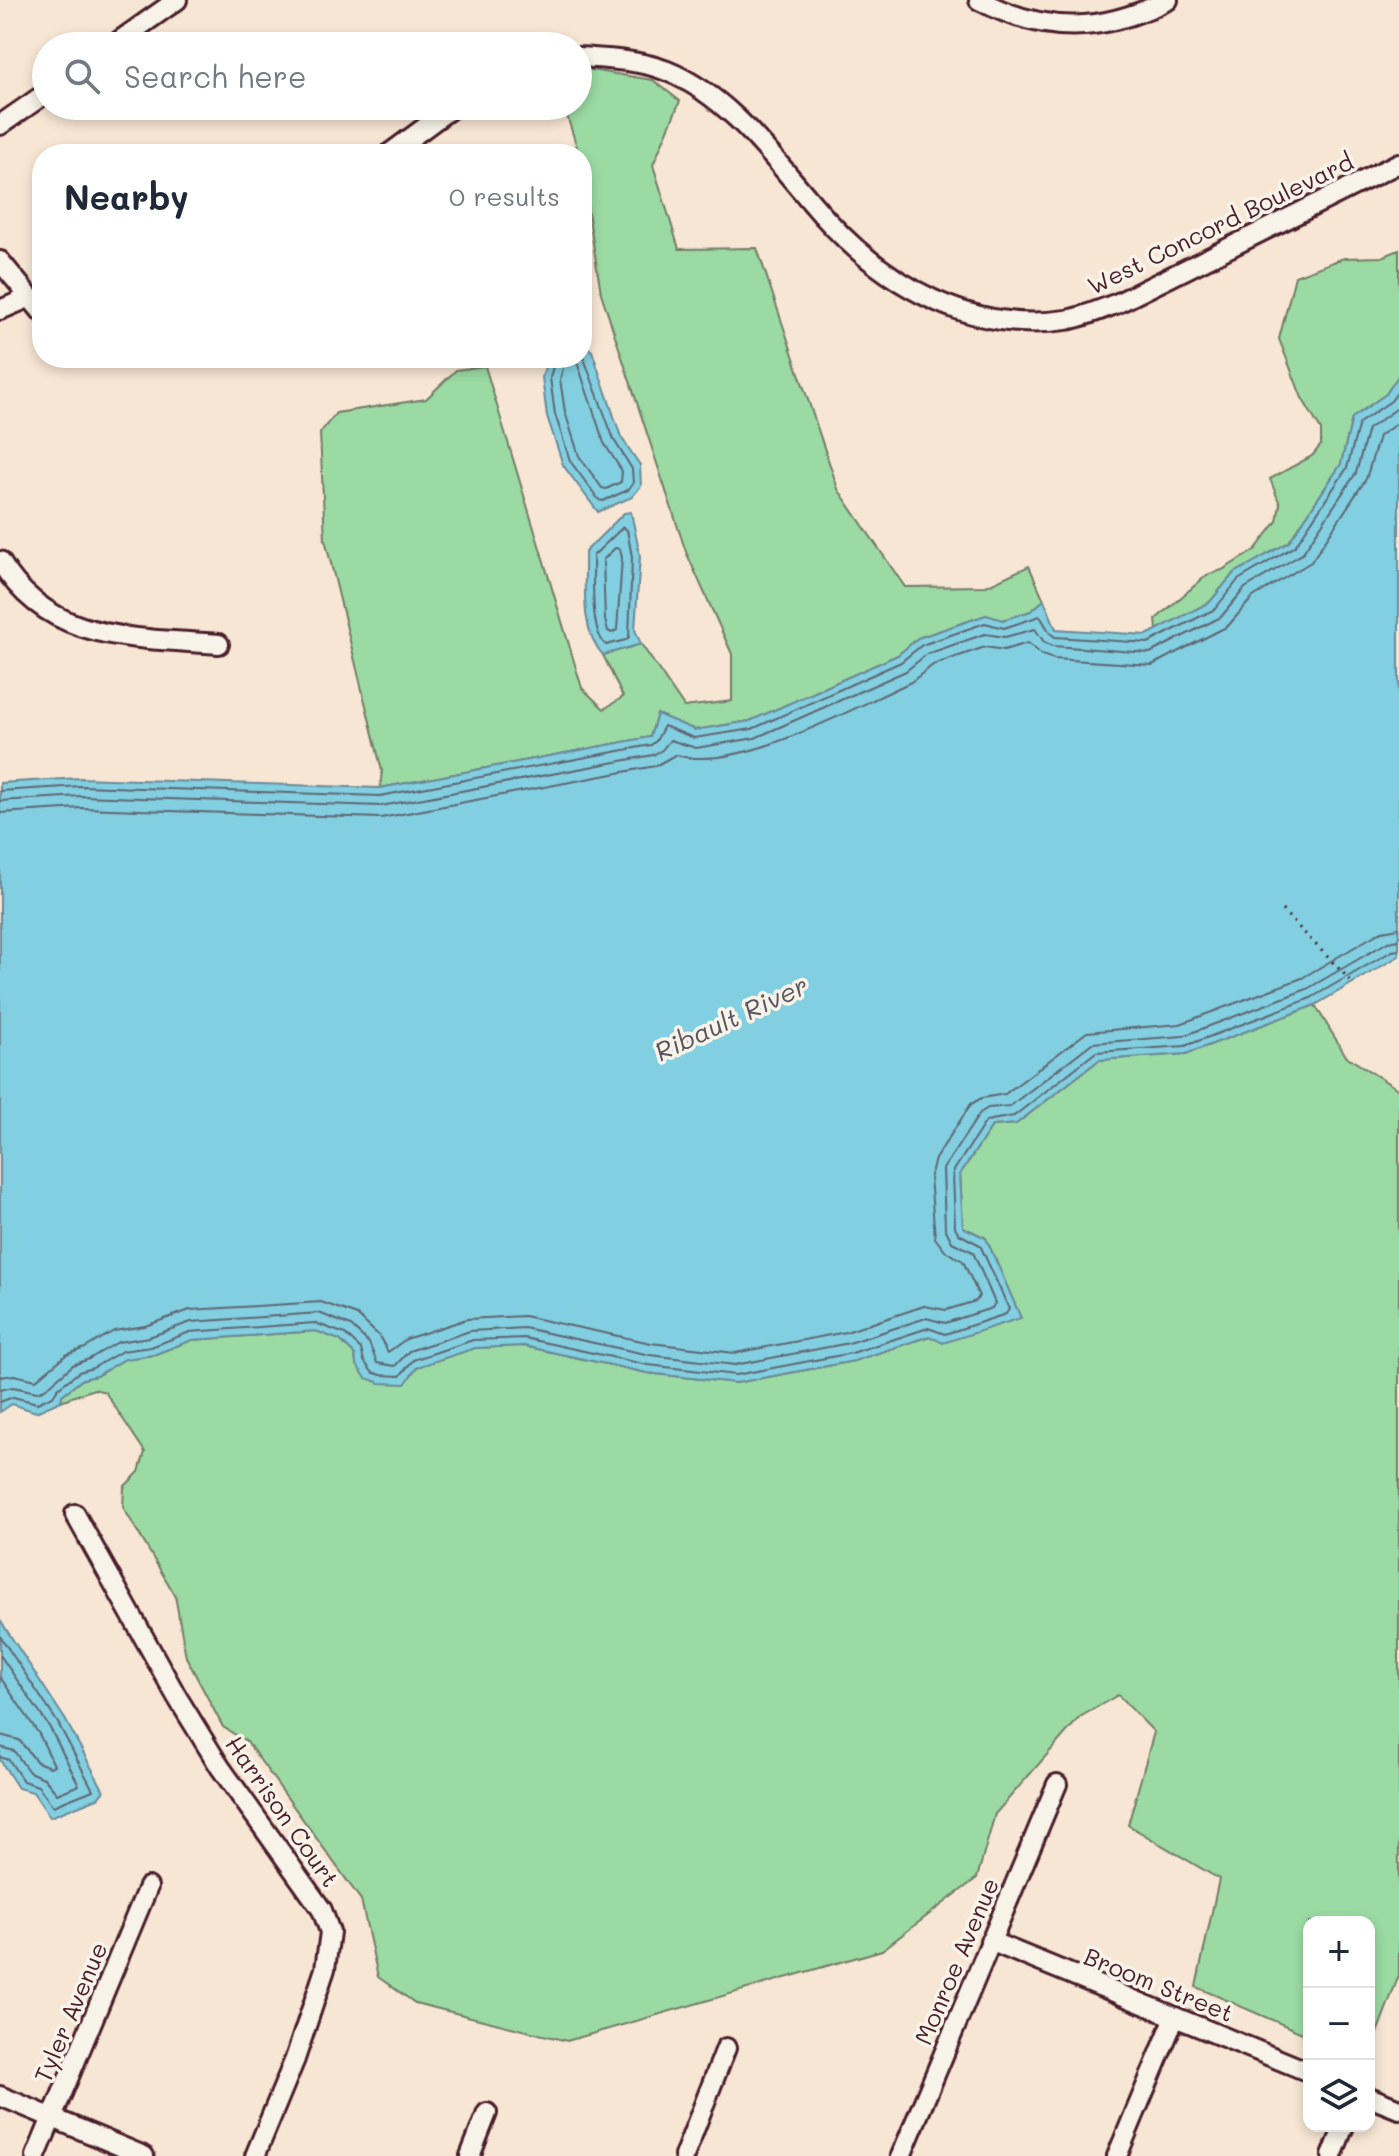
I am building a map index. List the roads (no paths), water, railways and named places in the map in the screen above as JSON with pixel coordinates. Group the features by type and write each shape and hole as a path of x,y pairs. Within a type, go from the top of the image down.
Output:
{"street":[{"path":"132,32 177,0"},
{"path":"979,0 1033,22 1093,26 1118,21 1168,0"},
{"name":"West Concord Boulevard","path":"592,58 640,63 692,84 740,122 827,220 863,255 897,282 936,302 982,318 1025,322 1067,319 1118,303 1399,163"},
{"path":"0,125 32,103"},
{"path":"403,144 435,120"},
{"path":"0,261 32,302"},
{"path":"0,310 28,298"},
{"path":"0,561 23,591 46,611 73,625 109,634 219,644"},
{"name":"Harrison Court","path":"75,1514 177,1697 220,1767 322,1910 330,1932 325,1969 295,2059 255,2156"},
{"name":"Monroe Avenue","path":"901,2156 1057,1784"},
{"name":"Tyler Avenue","path":"36,2156 148,1887"},
{"name":"Broom Street","path":"990,1941 1303,2070"},
{"path":"1117,2156 1175,2017"},
{"path":"684,2156 726,2048"},
{"path":"0,2096 144,2156"},
{"path":"1375,2099 1399,2109"},
{"path":"470,2156 487,2113"},
{"path":"1332,2156 1342,2132"}],"water":[{"path":"592,351 621,437 640,465 641,486 632,497 598,512 563,465 547,416 542,377 545,368 592,368"},
{"name":"Ribault River","path":"1399,375 1399,956 1315,1005 1186,1054 1099,1060 1016,1124 992,1126 960,1174 963,1227 986,1238 1021,1318 943,1343 929,1336 854,1361 736,1383 647,1373 524,1346 475,1348 417,1367 405,1384 380,1383 366,1378 356,1364 355,1355 340,1340 316,1331 192,1340 153,1355 125,1359 96,1376 83,1379 62,1395 61,1401 36,1412 12,1404 0,1412 0,783 80,778 380,788 650,737 657,714 695,730 750,721 898,655 918,638 986,615 1003,620 1031,611 1044,600 1056,629 1147,635 1210,602 1233,574 1289,542 1341,464 1352,418 1386,394"},
{"path":"631,512 640,556 635,630 641,644 603,655 595,644 587,620 585,552 624,513"},
{"path":"0,1620 65,1719 104,1791 98,1798 50,1817 33,1792 18,1788 0,1760"}]}
